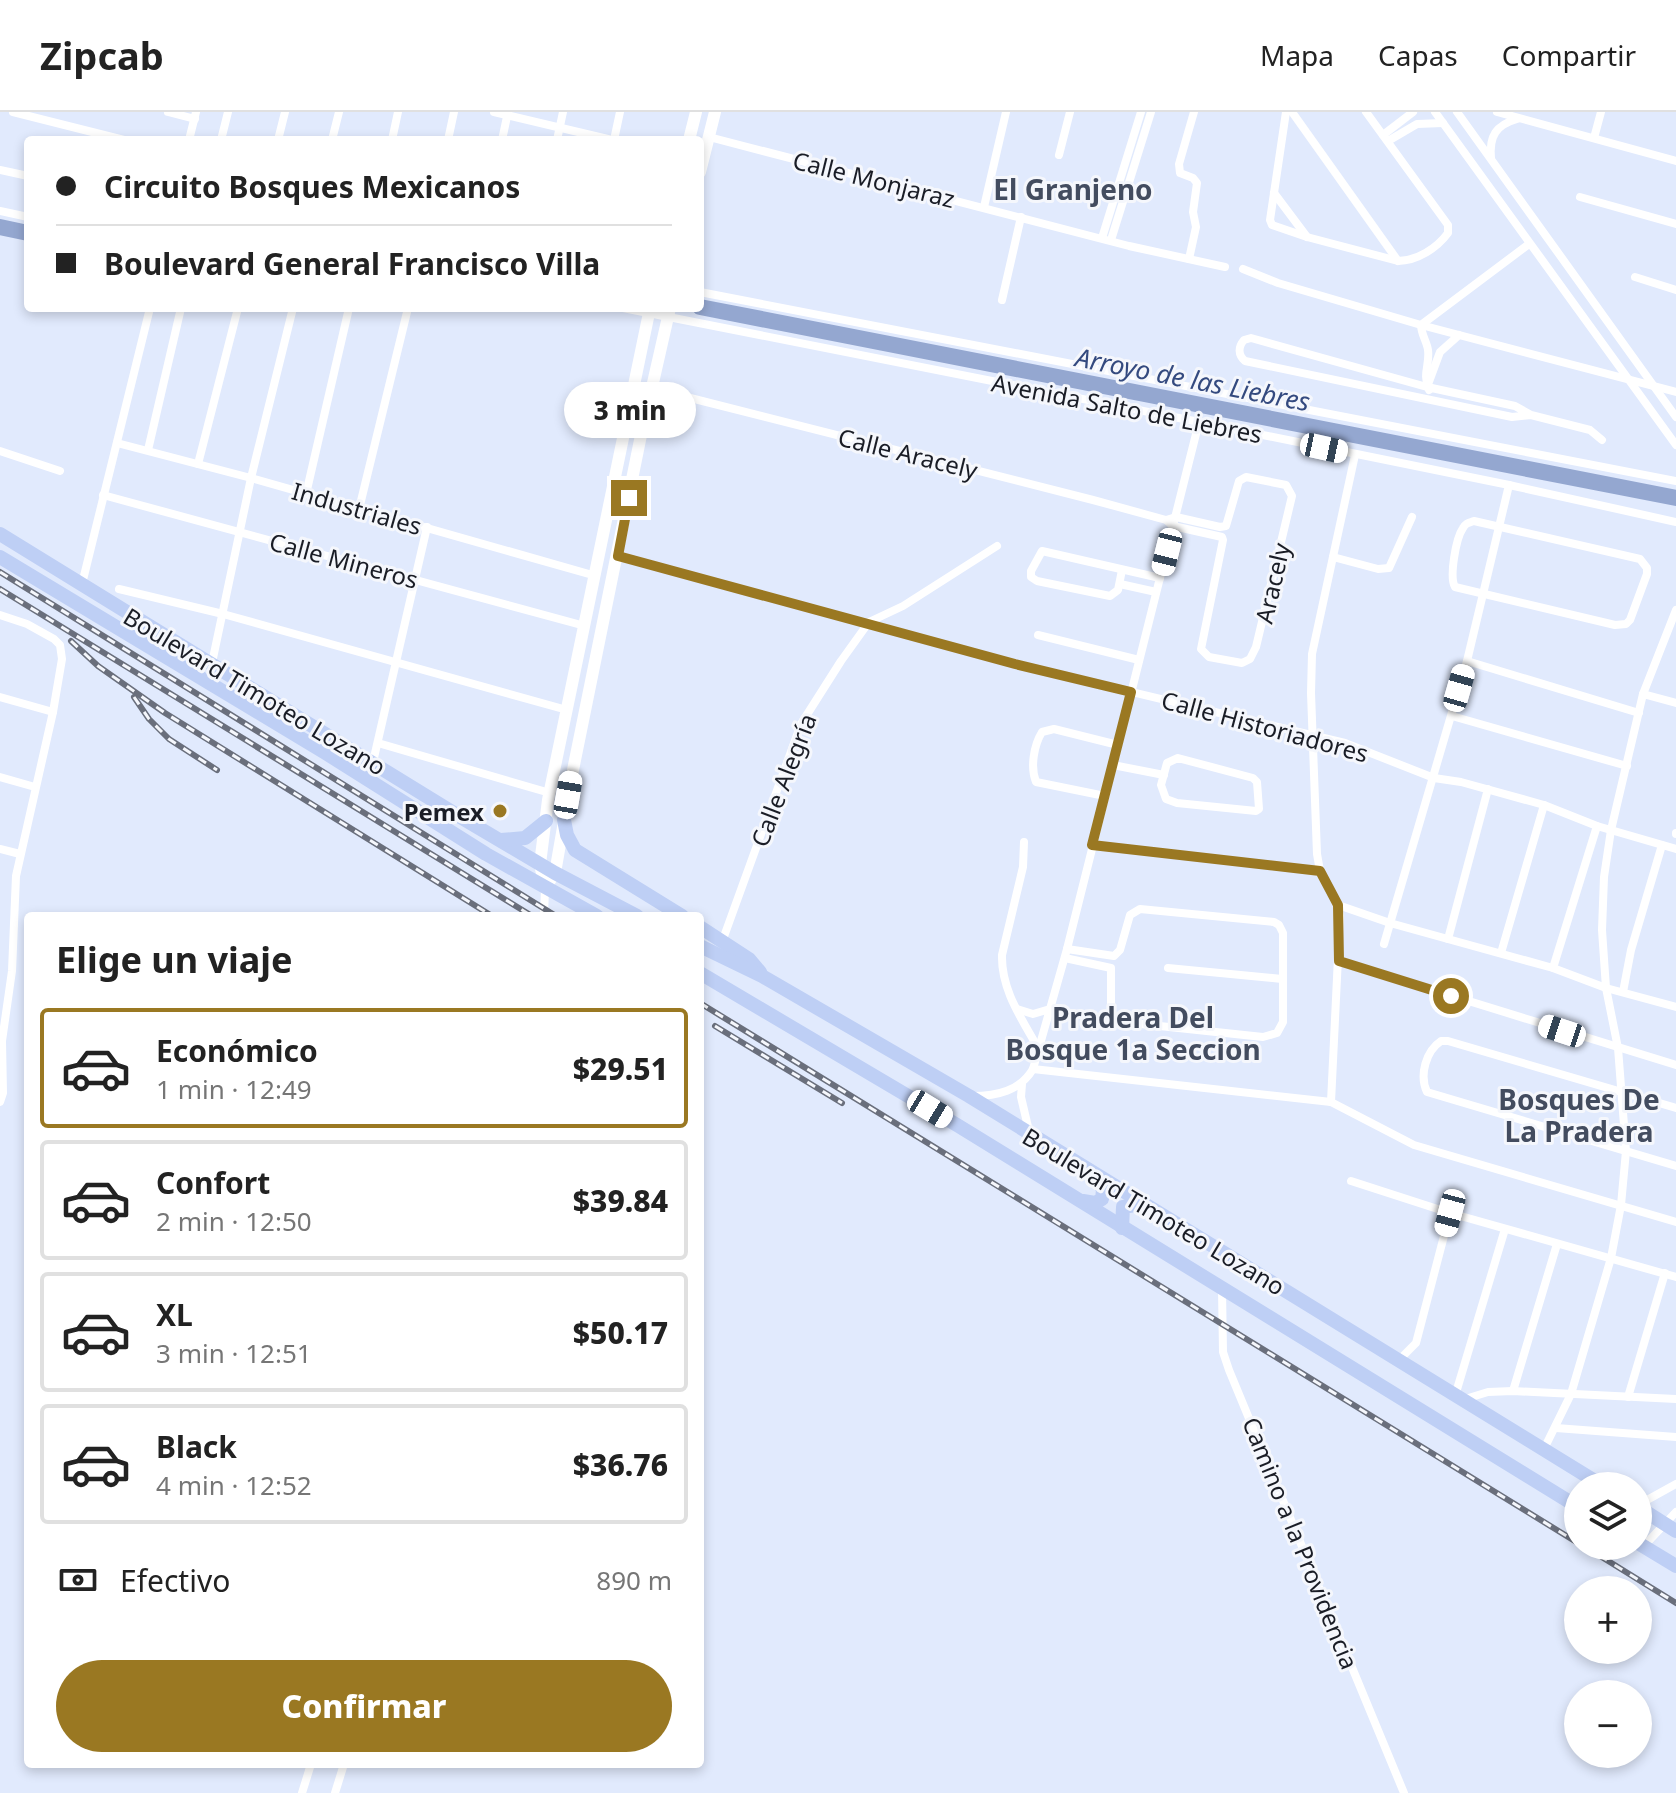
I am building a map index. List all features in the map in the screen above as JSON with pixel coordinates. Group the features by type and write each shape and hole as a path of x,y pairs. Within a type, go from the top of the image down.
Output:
{"main road":[{"path":"690,136 696,112"},
{"path":"704,156 715,112"},
{"path":"545,888 540,864 550,793 649,312"},
{"path":"545,888 555,873 651,388 669,313"},
{"name":"Boulevard Timoteo Lozano","path":"0,534 499,840 629,912"},
{"name":"Boulevard Timoteo Lozano","path":"0,557 545,888 590,912"},
{"path":"564,820 575,850 676,912"},
{"path":"499,840 525,838 546,821"},
{"path":"704,931 719,947"},
{"name":"Boulevard Timoteo Lozano","path":"704,946 719,947 762,976 969,1096 1031,1137 1581,1472"},
{"name":"Boulevard Timoteo Lozano","path":"704,975 957,1125 1564,1498"},
{"path":"1078,1200 1095,1203 1102,1199 1103,1190 1097,1176"},
{"path":"1122,1228 1123,1207 1141,1204"},
{"path":"1652,1515 1671,1528"},
{"path":"1652,1551 1675,1565"}],"street":[{"path":"13,112 108,136"},
{"path":"168,112 195,115 190,136"},
{"path":"222,136 228,112"},
{"path":"279,136 285,112"},
{"path":"333,136 339,112"},
{"path":"393,136 398,112"},
{"path":"449,136 454,112"},
{"path":"494,112 595,136"},
{"path":"558,136 563,112"},
{"path":"614,136 620,112"},
{"path":"984,207 1006,112"},
{"path":"1059,155 1070,112"},
{"path":"1107,239 1141,112"},
{"path":"1107,239 1151,112"},
{"path":"1189,259 1196,227 1193,212 1197,183 1180,173 1179,164 1194,112"},
{"path":"1289,112 1274,193 1272,225 1398,261 1418,257 1440,242 1448,233 1448,225 1366,112"},
{"path":"1289,112 1398,261"},
{"path":"1386,138 1413,112"},
{"path":"1435,112 1676,445"},
{"path":"1457,112 1676,417"},
{"path":"1594,138 1601,112"},
{"path":"503,136 508,113"},
{"path":"1501,113 1676,161"},
{"path":"1491,159 1491,139 1495,130 1501,124 1518,119"},
{"path":"1386,138 1417,124 1443,123"},
{"name":"Calle Monjaraz","path":"709,137 1225,267"},
{"path":"0,170 24,175"},
{"path":"1483,180 1500,172"},
{"path":"1274,193 1307,237"},
{"path":"1580,197 1676,224"},
{"path":"0,211 24,216"},
{"path":"1002,300 1021,217"},
{"path":"1421,325 1529,244"},
{"path":"1243,269 1278,283 1421,325 1676,392"},
{"path":"1635,277 1676,290"},
{"name":"Avenida Salto de Liebres","path":"704,293 1673,479"},
{"path":"82,584 149,312"},
{"path":"148,450 180,312"},
{"path":"198,464 237,312"},
{"path":"212,663 251,478 292,312"},
{"path":"306,494 348,312"},
{"path":"359,509 407,312"},
{"name":"Avenida Salto de Liebres","path":"669,313 1676,522"},
{"path":"1421,325 1428,349 1433,353 1440,352"},
{"path":"1413,395 1427,387 1440,352 1459,335"},
{"path":"1531,415 1512,417 1245,361 1240,347 1244,340 1251,338 1427,387 1515,406 1531,415 1590,430 1602,440"},
{"path":"1428,349 1424,374 1434,400"},
{"name":"Calle Aracely","path":"651,388 1172,521"},
{"path":"969,1096 996,1094 1022,1084 1033,1069 1066,953 1199,422"},
{"name":"Industriales","path":"117,443 596,576"},
{"path":"0,451 60,471"},
{"path":"1331,1102 1339,961 1338,905 1320,871 1316,839 1310,681 1312,654 1355,455"},
{"name":"Aracely","path":"1246,477 1286,485 1291,490 1256,647 1250,659 1242,663 1209,657 1201,649 1223,540 1222,537 1172,521 1226,526 1239,481 1246,477"},
{"path":"1384,944 1467,661 1509,485"},
{"name":"Calle Mineros","path":"103,495 585,626"},
{"path":"1333,557 1378,569 1389,568 1412,517"},
{"path":"1474,521 1499,526 1640,559 1647,568 1647,574 1630,620 1620,625 1459,590 1452,583 1460,532 1467,523 1474,521"},
{"path":"373,762 427,527"},
{"name":"Calle Alegría","path":"719,947 801,724 869,622 903,606 997,546"},
{"path":"1122,570 1118,590 1110,596 1037,581 1031,577 1042,551 1160,578"},
{"name":"Calle Historiadores","path":"618,556 1015,664 1345,743 1434,778 1544,805 1597,826 1676,849"},
{"path":"1120,584 1156,592"},
{"path":"119,589 223,614 567,710"},
{"path":"134,617 137,593"},
{"path":"1544,1449 1571,1394 1611,1258 1621,1205 1626,1151 1618,1048 1606,988 1602,906 1611,830 1643,694 1676,610"},
{"path":"0,615 27,624 54,639 62,652 53,712 20,854 14,895 11,989 1,1054 3,1093 0,1102"},
{"path":"1038,635 1139,660"},
{"path":"1467,661 1639,713"},
{"path":"1643,694 1676,703"},
{"path":"0,697 53,712"},
{"path":"1452,716 1627,766"},
{"path":"1105,796 1036,782 1032,769 1038,736 1054,729 1118,745"},
{"path":"378,743 550,793"},
{"path":"1178,758 1253,778 1257,782 1260,807 1256,811 1177,803 1166,799 1161,785 1164,775 1169,761 1178,758"},
{"path":"1113,765 1164,775"},
{"path":"0,777 35,787"},
{"path":"1448,939 1488,789"},
{"path":"1501,953 1544,805"},
{"path":"1553,968 1597,826"},
{"path":"1024,842 1023,867 1002,955 1004,983 1039,1049"},
{"path":"1092,845 1320,871"},
{"path":"1623,992 1631,950 1662,845"},
{"path":"0,849 20,854"},
{"path":"544,912 545,888"},
{"path":"1338,905 1390,923 1553,968 1606,988 1675,1004"},
{"path":"1140,909 1274,922 1283,933 1281,1027 1271,1036 1248,1036 1116,1020 1110,1010 1111,968 1066,953 1114,956 1120,950 1130,915 1140,909"},
{"path":"1339,961 1676,1065"},
{"path":"1168,968 1282,979"},
{"path":"1016,1009 1033,1014 1050,1009"},
{"path":"1676,1108 1448,1041 1441,1041 1433,1048 1423,1077 1427,1092 1676,1166"},
{"path":"1033,1069 1331,1102 1414,1145 1676,1222"},
{"path":"1022,1084 1023,1108 1031,1137"},
{"path":"1351,1181 1450,1213 1676,1277"},
{"path":"1398,1361 1416,1343 1450,1213"},
{"path":"1505,1229 1458,1398 1513,1391 1676,1399"},
{"path":"1513,1391 1557,1244"},
{"path":"1628,1397 1665,1273"},
{"name":"Camino a la Providencia","path":"1222,1289 1223,1352 1229,1370 1404,1793"},
{"path":"1556,1428 1676,1437"},
{"path":"1652,1498 1676,1484"},
{"path":"1652,1539 1671,1528 1676,1512"},
{"path":"302,1793 310,1768"},
{"path":"335,1793 343,1768"}],"waterway":[{"name":"Arroyo de las Liebres","path":"0,227 24,232"},
{"name":"Arroyo de las Liebres","path":"704,308 1676,498"}],"railway":[{"path":"0,572 550,912"},
{"path":"0,589 525,912"},
{"path":"71,641 98,666 165,713 486,912"},
{"path":"134,697 149,719 169,739 217,770"},
{"path":"704,1005 1564,1534"},
{"path":"715,1026 842,1103"},
{"path":"1607,1560 1676,1603"}],"place":[{"name":"Pemex","path":"500,811"}],"district":[{"name":"El Granjeno","path":"1073,189"},
{"name":"Pradera Del Bosque 1a Seccion","path":"1133,1033"},
{"name":"Bosques De La Pradera","path":"1579,1115"}],"route":[{"path":"629,498 618,556 1015,664 1131,692 1092,845 1320,871 1338,905 1339,961 1451,996"}]}
